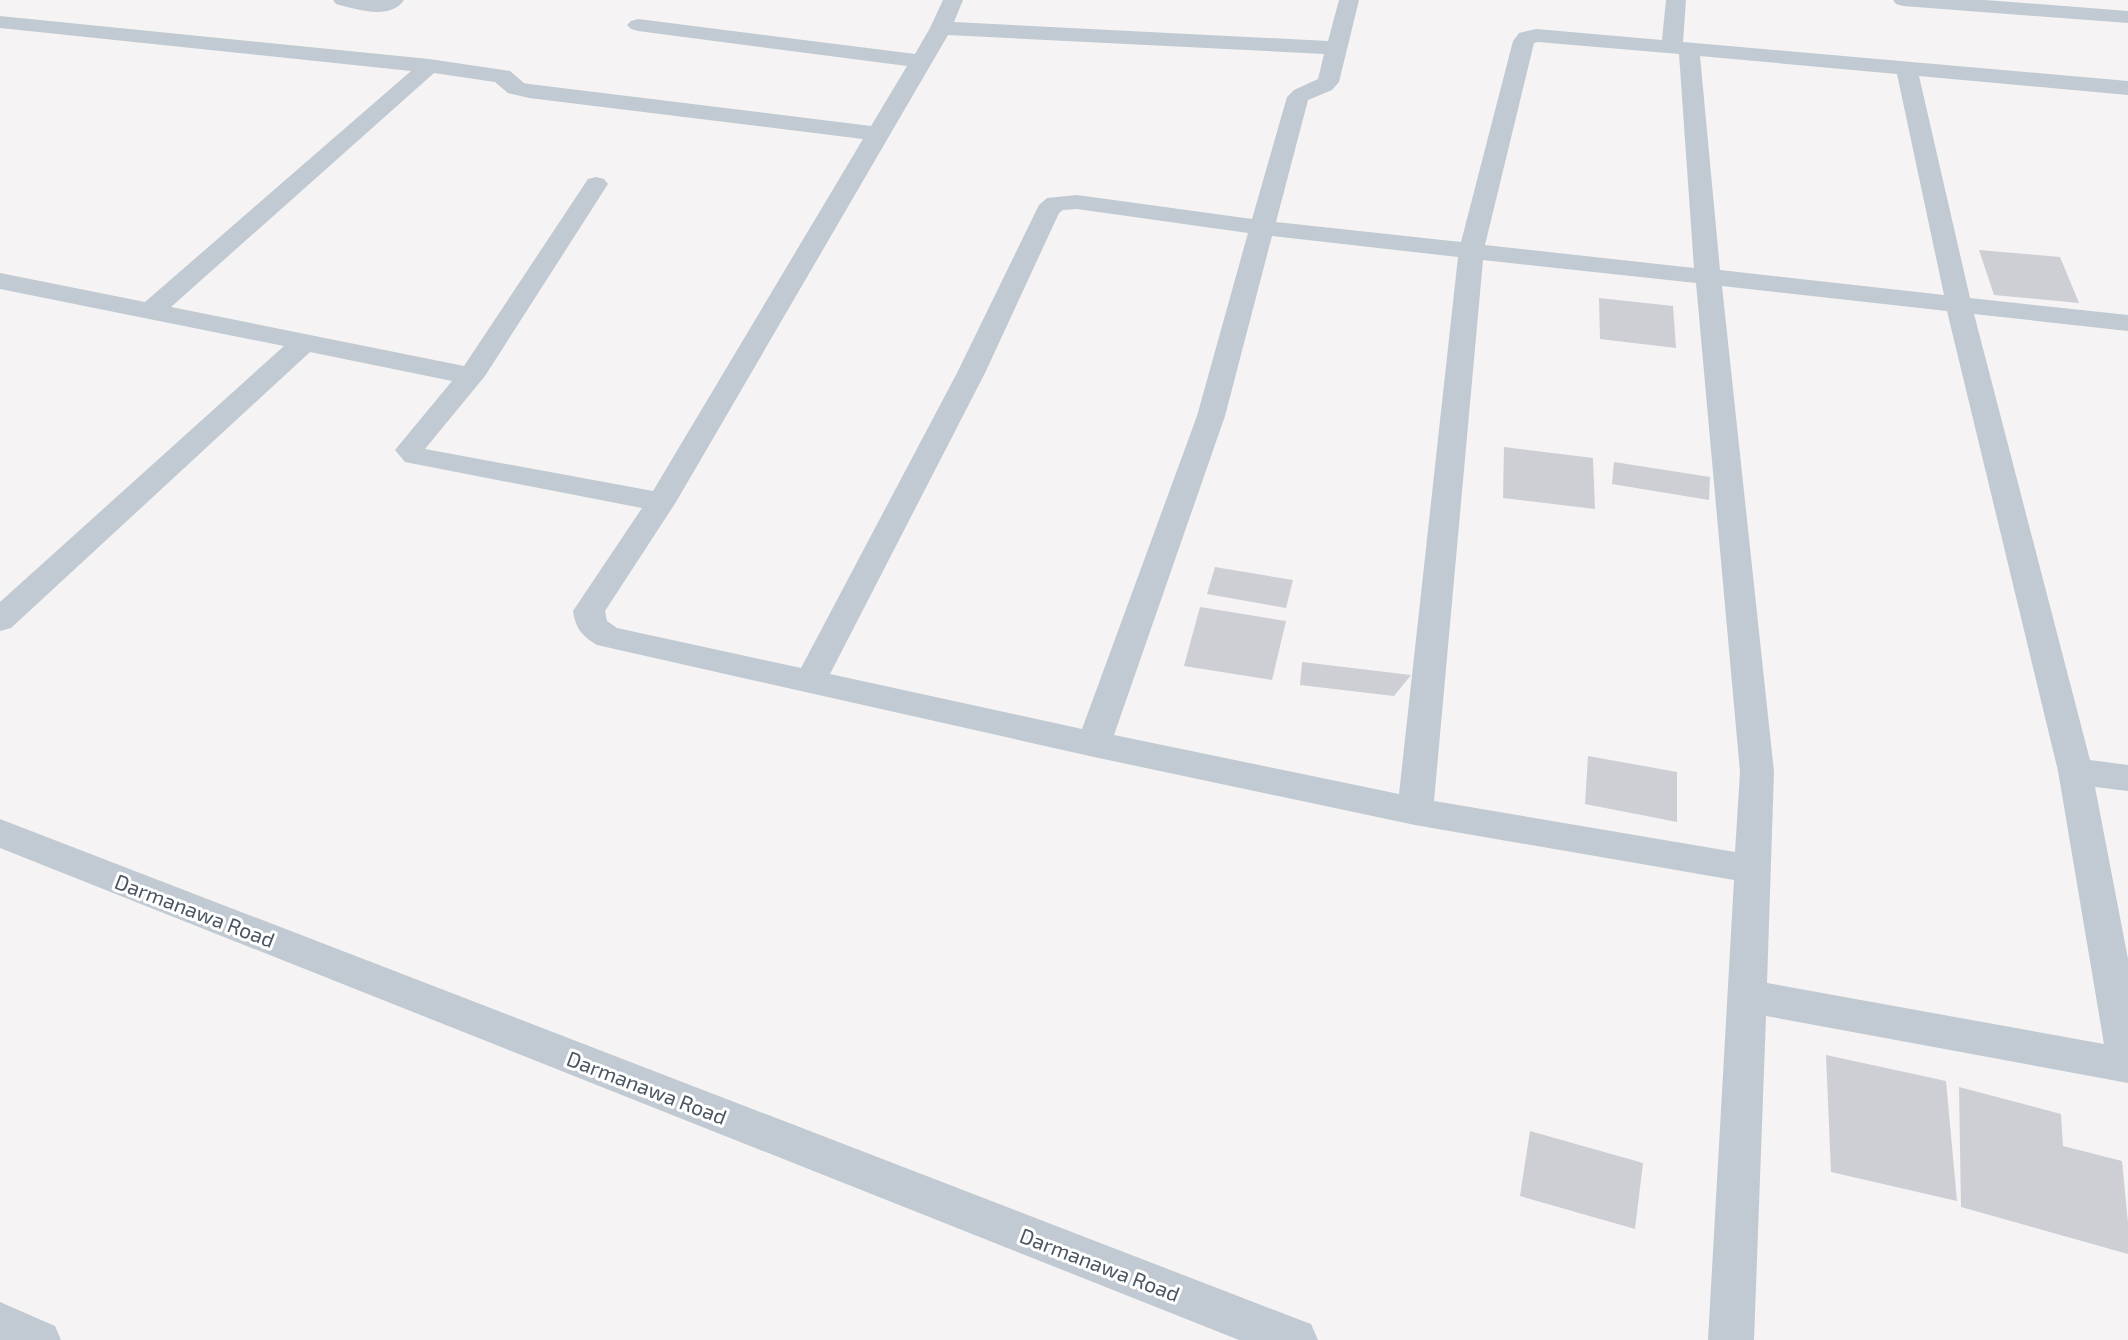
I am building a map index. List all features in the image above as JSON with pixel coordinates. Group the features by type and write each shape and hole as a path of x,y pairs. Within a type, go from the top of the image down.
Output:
{"street":[{"path":"343,0 376,7 394,0"},
{"path":"953,0 941,28 661,502 589,611 592,627 608,637 1094,744 1415,811 1753,869"},
{"path":"1094,744 1211,416 1298,98 1304,92 1321,88 1328,82 1349,0"},
{"path":"1676,0 1708,278 1757,772 1731,1340"},
{"path":"1903,0 2128,17"},
{"path":"0,22 429,66 502,76 516,88 529,91 878,134"},
{"path":"638,25 921,61"},
{"path":"941,28 1336,48"},
{"path":"1415,811 1471,251 1524,41 1536,36 2128,87"},
{"path":"150,312 429,66"},
{"path":"1747,996 2128,1066 2074,771 1959,305 1906,67"},
{"path":"596,184 471,376 409,450 415,456 661,502"},
{"path":"810,681 971,373 1047,210 1056,203 1077,202 1264,228 2128,323"},
{"path":"0,281 471,376"},
{"path":"0,620 303,343"},
{"path":"2074,771 2128,778"},
{"name":"Darmanawa Road","path":"0,833 1295,1340"}],"lane":[{"path":"0,1322 40,1340"}],"building":[{"path":"1979,250 2060,257 2079,303 1994,295"},
{"path":"1599,298 1673,306 1676,348 1600,339"},
{"path":"1504,447 1593,458 1595,509 1503,498"},
{"path":"1614,462 1710,477 1709,500 1612,484"},
{"path":"1215,567 1293,580 1286,608 1207,594"},
{"path":"1200,607 1286,621 1272,680 1184,666"},
{"path":"1302,662 1411,675 1394,696 1300,685"},
{"path":"1588,756 1677,772 1677,822 1585,804"},
{"path":"1826,1055 1946,1081 1957,1201 1831,1172"},
{"path":"1959,1087 2061,1114 2063,1146 2122,1161 2128,1223 2128,1254 1961,1207"},
{"path":"1530,1131 1643,1163 1635,1229 1520,1196"}]}
